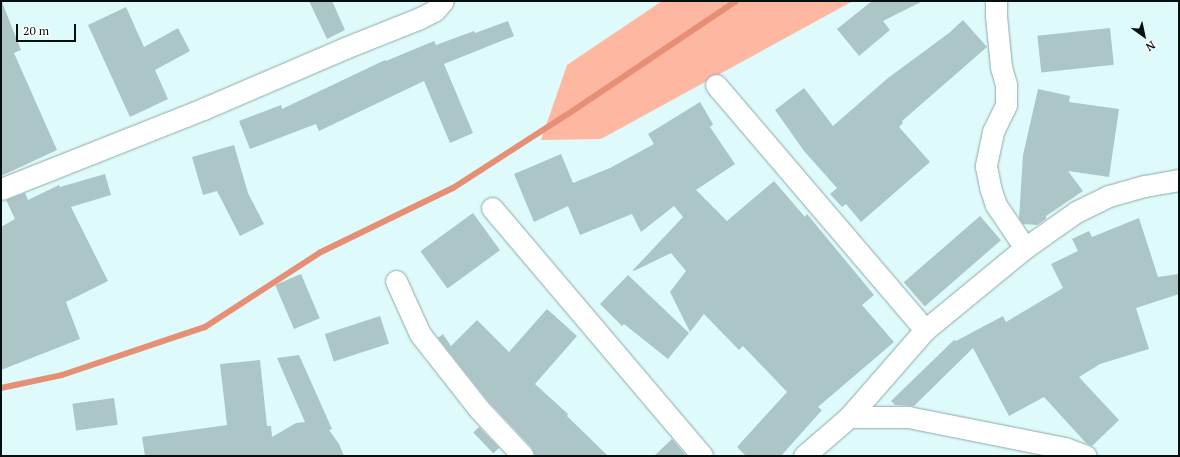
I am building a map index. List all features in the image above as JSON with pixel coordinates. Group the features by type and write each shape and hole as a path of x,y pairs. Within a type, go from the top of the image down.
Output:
{"street":[{"path":"1,189 203,110 345,48 420,18 434,11 443,1"},
{"path":"996,1 1001,67 1006,84 1006,105 993,132 986,166 990,187 996,205 1025,248"},
{"path":"716,85 926,330"},
{"path":"804,456 849,417 926,330 1025,248 1076,212 1109,196 1145,186 1179,180"},
{"path":"492,208 702,456"},
{"path":"396,281 420,334 479,408 523,456"},
{"path":"849,417 908,417 1065,448 1086,456"}],"shaded area":[{"path":"662,1 853,1 601,139 541,140 567,65"}],"building":[{"path":"309,1 332,1 345,30 327,39"},
{"path":"872,1 923,1 883,21 890,30 859,56 837,29"},
{"path":"2,2 21,50 14,53 57,150 1,176"},
{"path":"126,7 144,47 178,28 190,51 155,70 168,99 130,117 88,25"},
{"path":"963,20 987,47 902,121 903,123 899,127 930,162 861,222 846,204 842,207 830,194 837,188 804,151 775,110 804,88 833,126 888,78 949,33"},
{"path":"508,21 514,36 444,64 473,133 450,143 424,81 319,131 316,124 250,149 239,121 281,105 282,109 385,60 386,61 434,41 436,45 474,31 475,33"},
{"path":"1110,28 1114,65 1041,72 1037,36"},
{"path":"1038,89 1070,96 1069,102 1119,109 1109,177 1068,171 1083,191 1046,216 1046,219 1037,225 1023,224 1019,218 1023,155"},
{"path":"700,102 713,124 710,127 735,164 696,190 727,221 774,181 805,217 807,214 874,295 862,305 894,342 818,407 822,410 781,456 746,456 737,447 787,392 743,346 739,350 704,314 690,332 670,292 686,271 671,253 634,271 633,270 683,217 674,206 641,232 632,214 580,235 568,206 534,222 514,174 561,154 573,183 610,168 654,144 648,134"},
{"path":"234,145 248,193 264,224 240,236 217,191 203,195 192,157"},
{"path":"105,174 111,195 71,207 108,281 66,302 80,339 1,370 1,227 15,219 6,200 25,193 28,200 59,185 60,187"},
{"path":"473,213 500,250 447,288 420,251"},
{"path":"980,216 1001,240 925,306 904,282"},
{"path":"1139,218 1158,277 1179,274 1179,294 1136,308 1149,349 1100,364 1079,377 1119,420 1092,446 1086,443 1044,397 1009,416 973,348 914,406 895,405 891,401 954,340 956,341 1003,316 1006,322 1063,288 1051,264 1078,251 1072,239 1089,231 1092,237"},
{"path":"301,274 320,318 294,329 275,285"},
{"path":"628,275 689,333 668,359 624,324 622,326 600,304"},
{"path":"547,309 577,336 535,384 568,414 567,416 608,456 535,456 532,448 488,401 438,338 443,334 451,346 477,320 509,352"},
{"path":"380,316 389,344 334,362 325,334"},
{"path":"299,355 332,429 329,430 339,444 344,456 145,456 142,437 227,425 220,364 260,360 267,426 271,426 272,437 296,423 305,422 277,358"},
{"path":"114,398 118,425 76,431 72,404"},
{"path":"479,427 499,448 493,453 473,433"},
{"path":"672,439 686,456 654,456"}],"waterway":[{"path":"1,388 62,375 205,327 321,252 453,188 568,114 736,1"}]}
